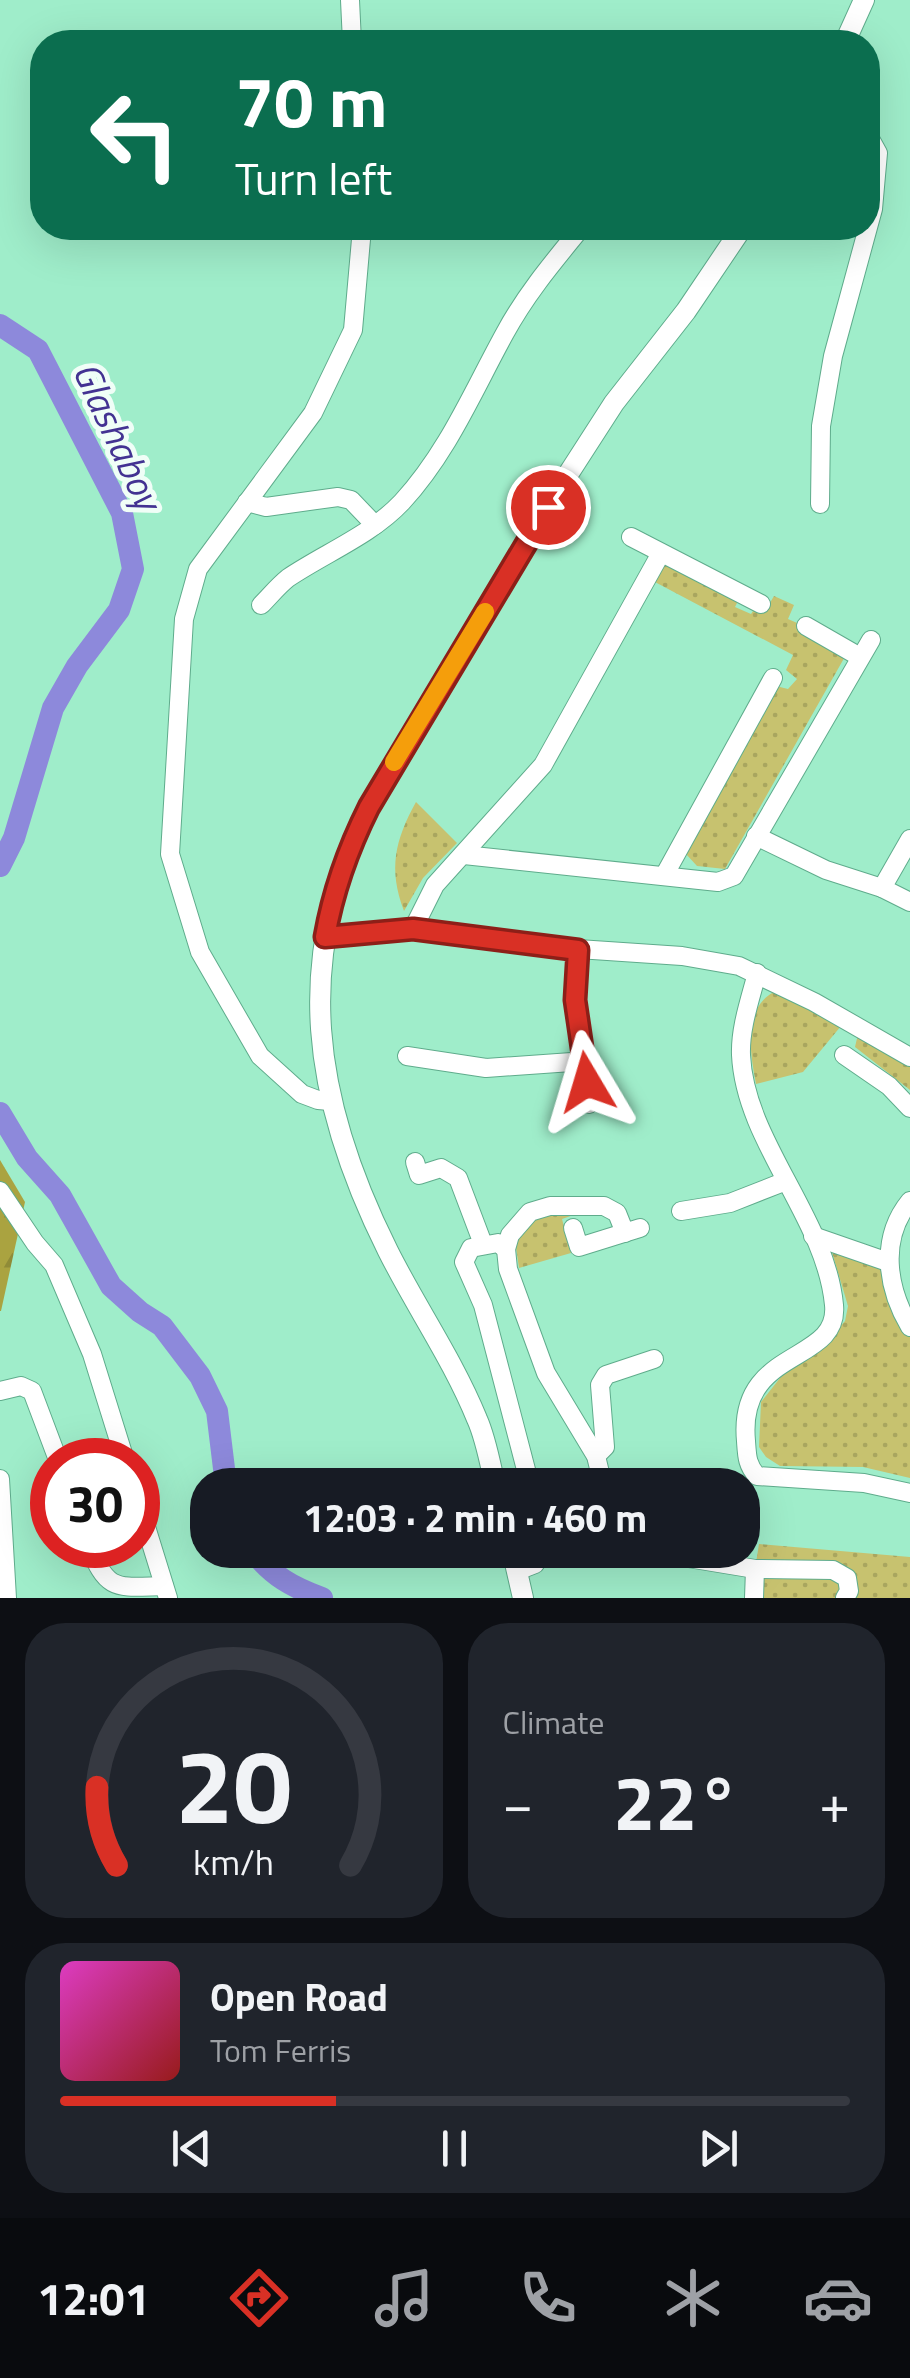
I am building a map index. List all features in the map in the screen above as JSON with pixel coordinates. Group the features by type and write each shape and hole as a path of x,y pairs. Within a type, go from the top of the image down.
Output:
{"main road":[{"path":"850,30 864,0"},
{"path":"491,1468 479,1422 355,1183 330,1101 318,997 333,894 353,839 399,754 614,403 734,240"},
{"path":"517,1568 523,1598"}],"street":[{"path":"350,0 351,30"},
{"path":"330,1101 302,1094 260,1056 200,952 170,854 184,619 198,568 313,413 353,330 361,240"},
{"path":"261,605 286,580 400,504 466,413 531,290 571,240"},
{"path":"820,504 821,426 833,356 865,240"},
{"path":"247,502 266,507 338,497 351,500 374,524"},
{"path":"631,537 760,604"},
{"path":"413,929 435,885 543,765 661,553"},
{"path":"806,626 860,657"},
{"path":"464,855 718,882 734,876 871,640"},
{"path":"664,876 774,678"},
{"path":"756,836 826,870 882,888 910,902"},
{"path":"882,888 910,839"},
{"path":"325,937 413,929 578,950 682,956 739,966 910,1056"},
{"path":"578,950 575,1000 586,1061 588,1104"},
{"path":"757,973 742,1030 742,1069 766,1138 814,1236 834,1302 832,1322 818,1343 766,1374 754,1388 745,1432 748,1467 757,1476 864,1483 910,1493"},
{"path":"844,1055 889,1086 910,1108"},
{"path":"407,1056 486,1068 586,1061"},
{"path":"416,1162 420,1175 441,1168 458,1178 483,1244"},
{"path":"681,1211 730,1203 786,1181"},
{"path":"0,1192 54,1265 92,1354 118,1438"},
{"path":"910,1202 896,1227 888,1262 891,1286 910,1328"},
{"path":"573,1228 578,1248 633,1230 604,1206 550,1206 530,1212 510,1235 506,1249 508,1269 546,1373 596,1456 599,1468"},
{"path":"814,1236 888,1262"},
{"path":"506,1249 498,1243 483,1244 471,1248 464,1262 483,1305 526,1468"},
{"path":"596,1456 605,1447 600,1385 606,1375 654,1360"},
{"path":"0,1391 20,1386 32,1391 50,1438"},
{"path":"0,1480 6,1598"},
{"path":"97,1568 110,1582 166,1592 159,1568"},
{"path":"750,1568 833,1570 847,1578 847,1595"},
{"path":"754,1598 755,1569"}],"shaded area":[{"path":"666,559 740,597 735,607 751,614 757,605 768,606 774,596 794,605 788,619 843,643 847,653 725,869 697,866 686,854 776,686 788,689 797,679 786,670 793,655 653,581"},
{"path":"416,802 457,843 423,878 404,911 396,882 396,855"},
{"path":"780,989 841,1026 803,1072 756,1084 751,1043 754,1017 768,996"},
{"path":"858,1034 910,1062 910,1090 855,1047"},
{"path":"588,1210 562,1219 571,1253 519,1268 515,1241 538,1215"},
{"path":"831,1249 883,1266 910,1336 910,1478 863,1467 780,1466 759,1447 761,1402 784,1373 824,1346 845,1321 848,1306"},
{"path":"760,1544 910,1557 910,1598 757,1598 755,1569 760,1568"}],"green space":[{"path":"0,1160 25,1202 1,1311 0,1311"}],"waterway":[{"name":"Glashaboy","path":"0,325 38,350 122,513 133,569 119,610 77,666 53,708 14,838 0,866"},
{"name":"Glashaboy","path":"0,1113 27,1158 60,1195 111,1286 162,1326 200,1376 217,1411 224,1468"},
{"name":"Glashaboy","path":"268,1568 283,1580 322,1598"}],"slow traffic":[{"path":"394,762 485,612"}],"route":[{"path":"548,507 369,807 333,894 325,937 413,929 578,950 575,1000 587,1082"}]}
